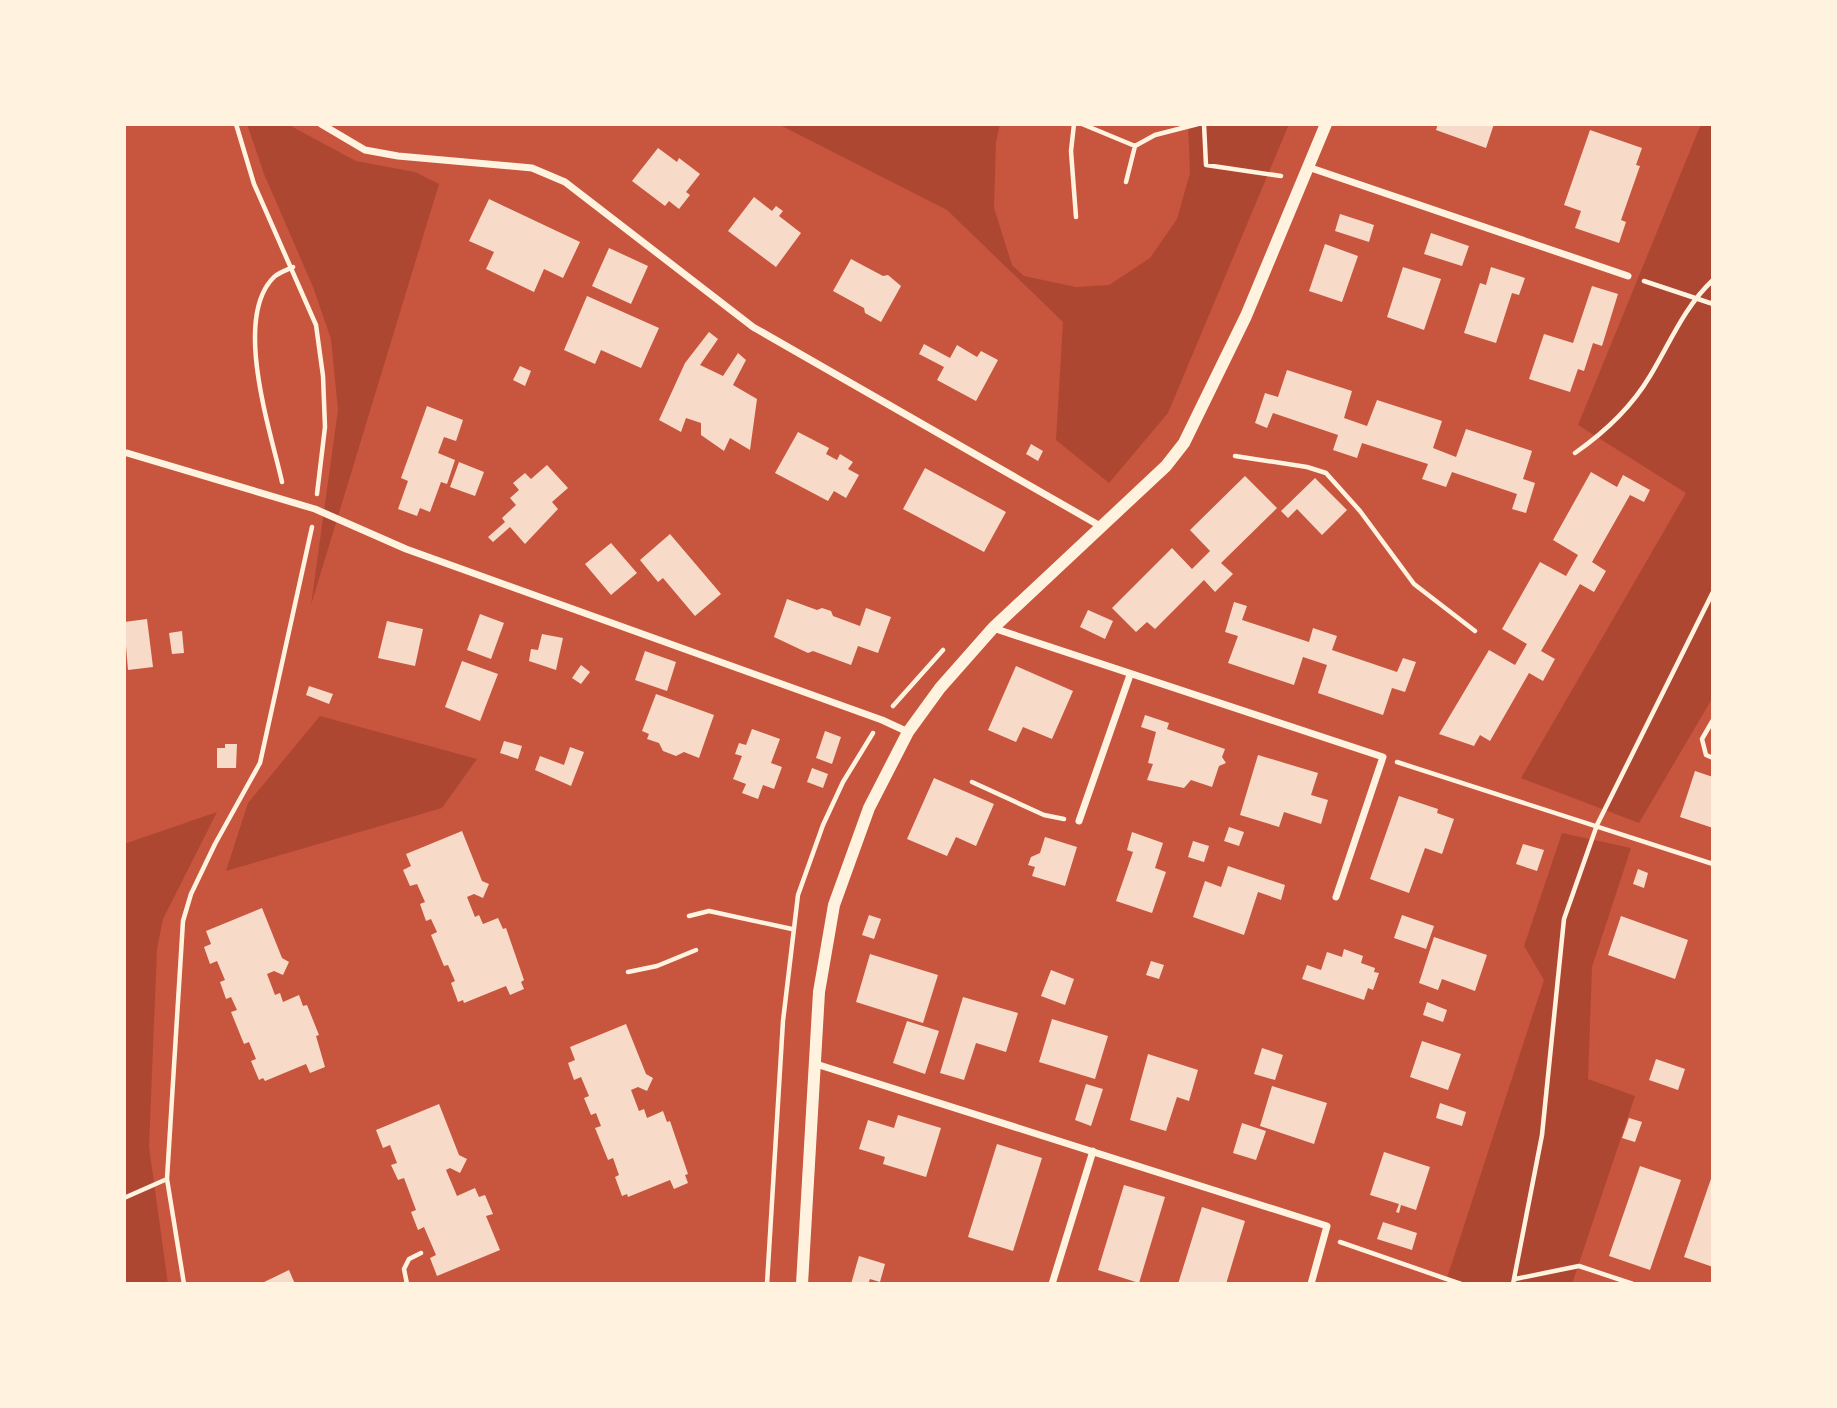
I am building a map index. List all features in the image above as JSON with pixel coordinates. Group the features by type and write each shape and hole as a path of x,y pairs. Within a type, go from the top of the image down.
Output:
{"street":[{"path":"321,124 365,150 398,156 532,168 565,182 753,327 1103,527"},
{"path":"802,1284 819,992 834,905 869,808 908,732 940,688 993,628 1166,466 1184,443 1246,316 1326,124"},
{"path":"1308,167 1628,276"},
{"path":"127,453 315,509 406,549 882,720 908,732"},
{"path":"993,628 1383,757 1336,897"},
{"path":"1079,821 1130,675"},
{"path":"816,1064 1328,1226 1311,1284"},
{"path":"1052,1284 1093,1152"}],"path":[{"path":"184,1284 167,1179 183,921 191,894 215,844 260,763 315,509 325,427 323,376 316,325 293,267 254,184 236,124"},
{"path":"1074,124 1071,150 1076,217"},
{"path":"1082,124 1135,146"},
{"path":"1126,182 1135,146 1155,135 1198,124"},
{"path":"1204,124 1206,164 1281,176"},
{"path":"1278,184 1286,166"},
{"path":"286,500 261,386 254,334 261,299 274,277 293,267"},
{"path":"1628,276 1713,304"},
{"path":"1575,453 1612,427 1650,376 1662,349 1695,298 1713,281"},
{"path":"1235,456 1307,467 1326,473 1360,511 1414,584 1475,631"},
{"path":"1633,1284 1579,1266 1514,1281 1542,1135 1564,919 1597,825 1713,592"},
{"path":"766,1284 792,929 798,895 823,825 860,751 882,720 946,646"},
{"path":"1713,720 1702,738 1706,755 1713,758"},
{"path":"1383,757 1713,864"},
{"path":"972,782 1044,815 1079,821"},
{"path":"688,916 709,911 792,929"},
{"path":"628,972 657,966 696,950"},
{"path":"124,1198 167,1179"},
{"path":"1325,1238 1461,1284"},
{"path":"407,1284 404,1269 409,1259 421,1253"}],"shaded area":[{"path":"247,124 287,124 356,161 415,172 439,184 311,605 338,410 331,339 313,287 264,174"},
{"path":"778,124 1000,124 996,142 994,208 1012,265 1024,276 1076,287 1109,285 1150,258 1177,219 1190,173 1188,124 1289,124 1168,413 1109,483 1056,440 1063,322 947,210"},
{"path":"1701,124 1713,124 1713,697 1639,823 1521,778 1686,493 1578,425"},
{"path":"320,716 477,759 442,808 226,871 248,803"},
{"path":"217,812 163,919 157,949 149,1147 168,1284 124,1284 124,844"},
{"path":"1562,833 1631,848 1592,967 1588,1079 1635,1096 1572,1284 1445,1284 1544,980 1524,946"}],"building":[{"path":"1438,124 1494,124 1486,148 1436,130"},
{"path":"1590,130 1642,148 1636,165 1640,166 1621,220 1626,222 1619,243 1575,228 1581,211 1564,205"},
{"path":"658,148 677,162 679,158 700,174 686,192 690,195 679,209 669,201 665,206 632,181"},
{"path":"754,197 772,211 776,206 783,211 779,216 801,233 776,267 728,231"},
{"path":"489,199 580,242 563,278 544,269 534,292 486,269 494,252 469,241"},
{"path":"1340,214 1374,225 1369,242 1335,231"},
{"path":"1431,233 1469,246 1462,266 1424,254"},
{"path":"1325,244 1358,256 1342,302 1309,291"},
{"path":"609,248 648,266 631,304 592,286"},
{"path":"851,259 883,276 888,275 901,286 881,322 865,313 864,308 833,291"},
{"path":"1403,267 1441,279 1424,330 1387,317"},
{"path":"1491,267 1525,278 1519,295 1512,293 1496,343 1464,333 1480,283 1486,285"},
{"path":"1592,286 1618,294 1602,346 1593,343 1584,371 1578,369 1570,392 1529,379 1544,334 1573,343"},
{"path":"587,296 659,328 641,368 601,350 595,364 564,350"},
{"path":"709,332 718,339 700,365 723,376 738,353 746,360 733,385 757,399 750,450 730,438 724,451 701,435 701,423 686,418 681,432 659,420 685,363"},
{"path":"924,344 950,358 957,345 977,357 981,351 998,360 976,401 937,380 944,367 919,354"},
{"path":"520,366 531,371 525,386 513,380"},
{"path":"1287,370 1352,391 1344,418 1367,426 1377,400 1442,421 1433,448 1456,457 1466,429 1532,451 1523,479 1535,483 1526,513 1512,509 1517,494 1452,472 1446,487 1422,479 1428,464 1362,443 1357,458 1333,450 1338,435 1273,413 1267,428 1255,423 1265,393 1278,397"},
{"path":"427,406 463,420 456,441 444,437 438,453 455,460 447,484 441,482 430,512 420,508 417,516 398,509 408,481 401,478"},
{"path":"798,432 829,448 826,454 837,460 840,454 853,462 848,469 859,475 846,498 834,491 828,501 775,473"},
{"path":"1031,444 1043,451 1038,461 1026,454"},
{"path":"459,462 484,472 475,496 450,487"},
{"path":"547,465 568,488 552,502 558,509 525,544 510,527 493,542 488,537 505,522 502,518 516,505 510,498 519,490 513,483 525,473 531,479"},
{"path":"925,468 1006,512 984,552 903,509"},
{"path":"1591,472 1617,487 1623,475 1650,490 1644,502 1630,495 1592,562 1606,571 1594,592 1580,584 1541,651 1555,659 1543,681 1529,673 1490,741 1480,735 1474,746 1439,734 1489,650 1515,665 1527,644 1502,629 1540,562 1566,576 1578,555 1553,540"},
{"path":"1245,476 1277,508 1221,563 1233,574 1215,592 1204,580 1155,629 1147,622 1136,632 1112,608 1172,548 1192,569 1210,551 1190,530"},
{"path":"1315,478 1347,510 1322,535 1297,509 1288,518 1281,511"},
{"path":"670,534 721,594 695,616 663,578 658,582 640,560"},
{"path":"611,543 637,573 611,595 585,564"},
{"path":"787,599 817,610 822,608 831,611 833,616 860,626 866,608 891,617 878,653 858,646 851,665 813,651 808,653 774,637"},
{"path":"1234,602 1247,606 1242,620 1309,642 1313,628 1337,636 1332,650 1397,672 1403,658 1416,662 1405,692 1392,688 1383,715 1318,693 1327,665 1303,657 1294,685 1228,663 1238,636 1225,632"},
{"path":"1088,610 1113,621 1105,639 1080,627"},
{"path":"480,614 504,623 491,659 467,650"},
{"path":"147,619 153,667 128,670 124,622"},
{"path":"387,621 423,629 415,666 378,658"},
{"path":"182,631 184,653 172,654 169,633"},
{"path":"542,634 563,638 556,670 529,661 531,649 538,650"},
{"path":"645,651 676,662 667,691 635,680"},
{"path":"462,661 498,674 480,721 445,707"},
{"path":"581,665 590,672 581,684 572,678"},
{"path":"1016,666 1073,691 1052,739 1023,727 1016,742 988,730"},
{"path":"309,686 333,694 329,704 306,695"},
{"path":"656,694 714,715 699,758 684,752 676,756 663,751 659,743 647,739 649,734 642,731"},
{"path":"1145,715 1169,723 1167,729 1225,749 1222,757 1226,763 1219,766 1212,787 1191,780 1184,788 1147,780 1153,764 1148,763 1156,732 1141,727"},
{"path":"752,729 780,739 771,763 782,767 774,789 763,785 758,799 742,793 746,784 733,779 742,756 735,754 739,743 746,745"},
{"path":"825,731 841,737 832,764 816,758"},
{"path":"504,741 522,746 518,759 500,753"},
{"path":"225,744 237,744 236,768 217,768 217,748 225,748"},
{"path":"570,747 584,752 571,786 535,770 540,756 564,765"},
{"path":"1258,755 1318,773 1311,795 1328,800 1321,824 1284,812 1279,827 1240,815"},
{"path":"812,768 828,774 823,788 807,782"},
{"path":"1695,771 1713,777 1713,828 1680,817"},
{"path":"934,778 994,804 976,846 956,837 947,856 907,839"},
{"path":"1399,796 1438,809 1437,813 1454,819 1442,854 1425,848 1409,893 1370,879"},
{"path":"1229,827 1244,832 1239,846 1224,841"},
{"path":"462,831 482,881 489,884 483,898 474,894 467,897 475,917 479,915 483,924 498,918 503,929 506,928 524,980 521,982 524,989 510,995 506,986 464,1003 463,1000 458,1002 451,983 455,981 448,965 444,966 431,935 437,932 431,919 426,921 420,904 425,902 417,884 410,886 403,870 411,866 406,854"},
{"path":"1132,832 1163,843 1155,868 1166,872 1152,913 1116,901 1133,852 1127,850"},
{"path":"1045,837 1077,847 1065,886 1032,876 1035,867 1028,865 1031,857 1040,853"},
{"path":"1193,841 1209,846 1204,862 1188,857"},
{"path":"1523,844 1544,850 1537,871 1516,864"},
{"path":"1228,866 1285,885 1281,900 1258,892 1244,935 1193,917 1205,881 1221,887"},
{"path":"1638,869 1648,873 1644,888 1633,884"},
{"path":"262,908 282,958 289,962 283,975 274,971 267,974 275,995 280,993 283,1002 299,995 303,1006 307,1005 319,1035 316,1036 325,1067 310,1073 306,1064 265,1081 263,1078 259,1080 251,1061 256,1059 249,1042 244,1044 231,1012 237,1010 231,997 226,999 220,982 225,980 217,961 210,964 204,947 211,944 206,931"},
{"path":"869,915 881,919 874,939 862,935"},
{"path":"1402,915 1434,926 1426,949 1394,938"},
{"path":"1621,916 1688,940 1675,979 1608,955"},
{"path":"1434,937 1487,955 1475,991 1442,979 1438,990 1419,983"},
{"path":"1344,949 1363,956 1361,963 1375,968 1374,972 1379,973 1373,990 1368,988 1364,1000 1302,979 1307,965 1321,970 1327,952 1342,957"},
{"path":"870,954 938,975 923,1023 856,1002"},
{"path":"1151,961 1164,965 1159,979 1146,975"},
{"path":"1051,970 1074,979 1065,1005 1041,996"},
{"path":"963,997 1018,1013 1006,1052 976,1043 964,1080 940,1073"},
{"path":"1427,1002 1447,1010 1443,1022 1423,1015"},
{"path":"1052,1019 1108,1036 1095,1079 1039,1062"},
{"path":"907,1021 939,1031 925,1074 893,1063"},
{"path":"626,1024 646,1074 653,1078 647,1091 638,1087 631,1090 639,1111 644,1109 647,1118 663,1111 667,1122 670,1121 688,1174 685,1175 688,1183 674,1189 670,1180 628,1197 627,1194 622,1196 615,1177 619,1175 613,1158 608,1160 595,1128 601,1126 596,1113 591,1115 584,1098 589,1096 581,1077 574,1080 568,1063 575,1060 570,1047"},
{"path":"1422,1041 1461,1054 1448,1090 1410,1077"},
{"path":"1262,1048 1283,1055 1275,1080 1254,1074"},
{"path":"1148,1054 1198,1070 1189,1101 1177,1097 1166,1131 1130,1120"},
{"path":"1656,1059 1685,1069 1678,1090 1649,1080"},
{"path":"1086,1084 1103,1089 1091,1126 1075,1120"},
{"path":"1272,1086 1327,1103 1314,1144 1260,1126"},
{"path":"1440,1103 1466,1112 1462,1126 1436,1118"},
{"path":"439,1104 459,1155 467,1159 460,1173 450,1168 446,1170 457,1196 475,1188 479,1197 485,1195 493,1214 486,1216 500,1250 437,1276 430,1258 436,1255 424,1227 418,1230 411,1212 416,1210 404,1178 398,1180 391,1165 397,1163 390,1145 383,1148 376,1130"},
{"path":"898,1115 941,1128 926,1177 883,1164 885,1157 859,1149 868,1120 894,1128"},
{"path":"1629,1118 1642,1122 1635,1142 1622,1138"},
{"path":"1242,1123 1266,1131 1256,1160 1233,1153"},
{"path":"997,1144 1042,1158 1013,1251 968,1237"},
{"path":"1384,1152 1430,1167 1416,1210 1401,1205 1399,1213 1396,1212 1399,1204 1370,1195"},
{"path":"1640,1166 1681,1180 1650,1270 1609,1256"},
{"path":"1713,1173 1713,1267 1684,1257"},
{"path":"1124,1185 1165,1197 1139,1283 1098,1270"},
{"path":"1202,1207 1245,1221 1226,1284 1178,1284"},
{"path":"1383,1222 1417,1233 1412,1250 1377,1239"},
{"path":"859,1256 885,1264 880,1282 870,1279 868,1284 851,1284"},
{"path":"289,1270 295,1284 260,1284"}]}
